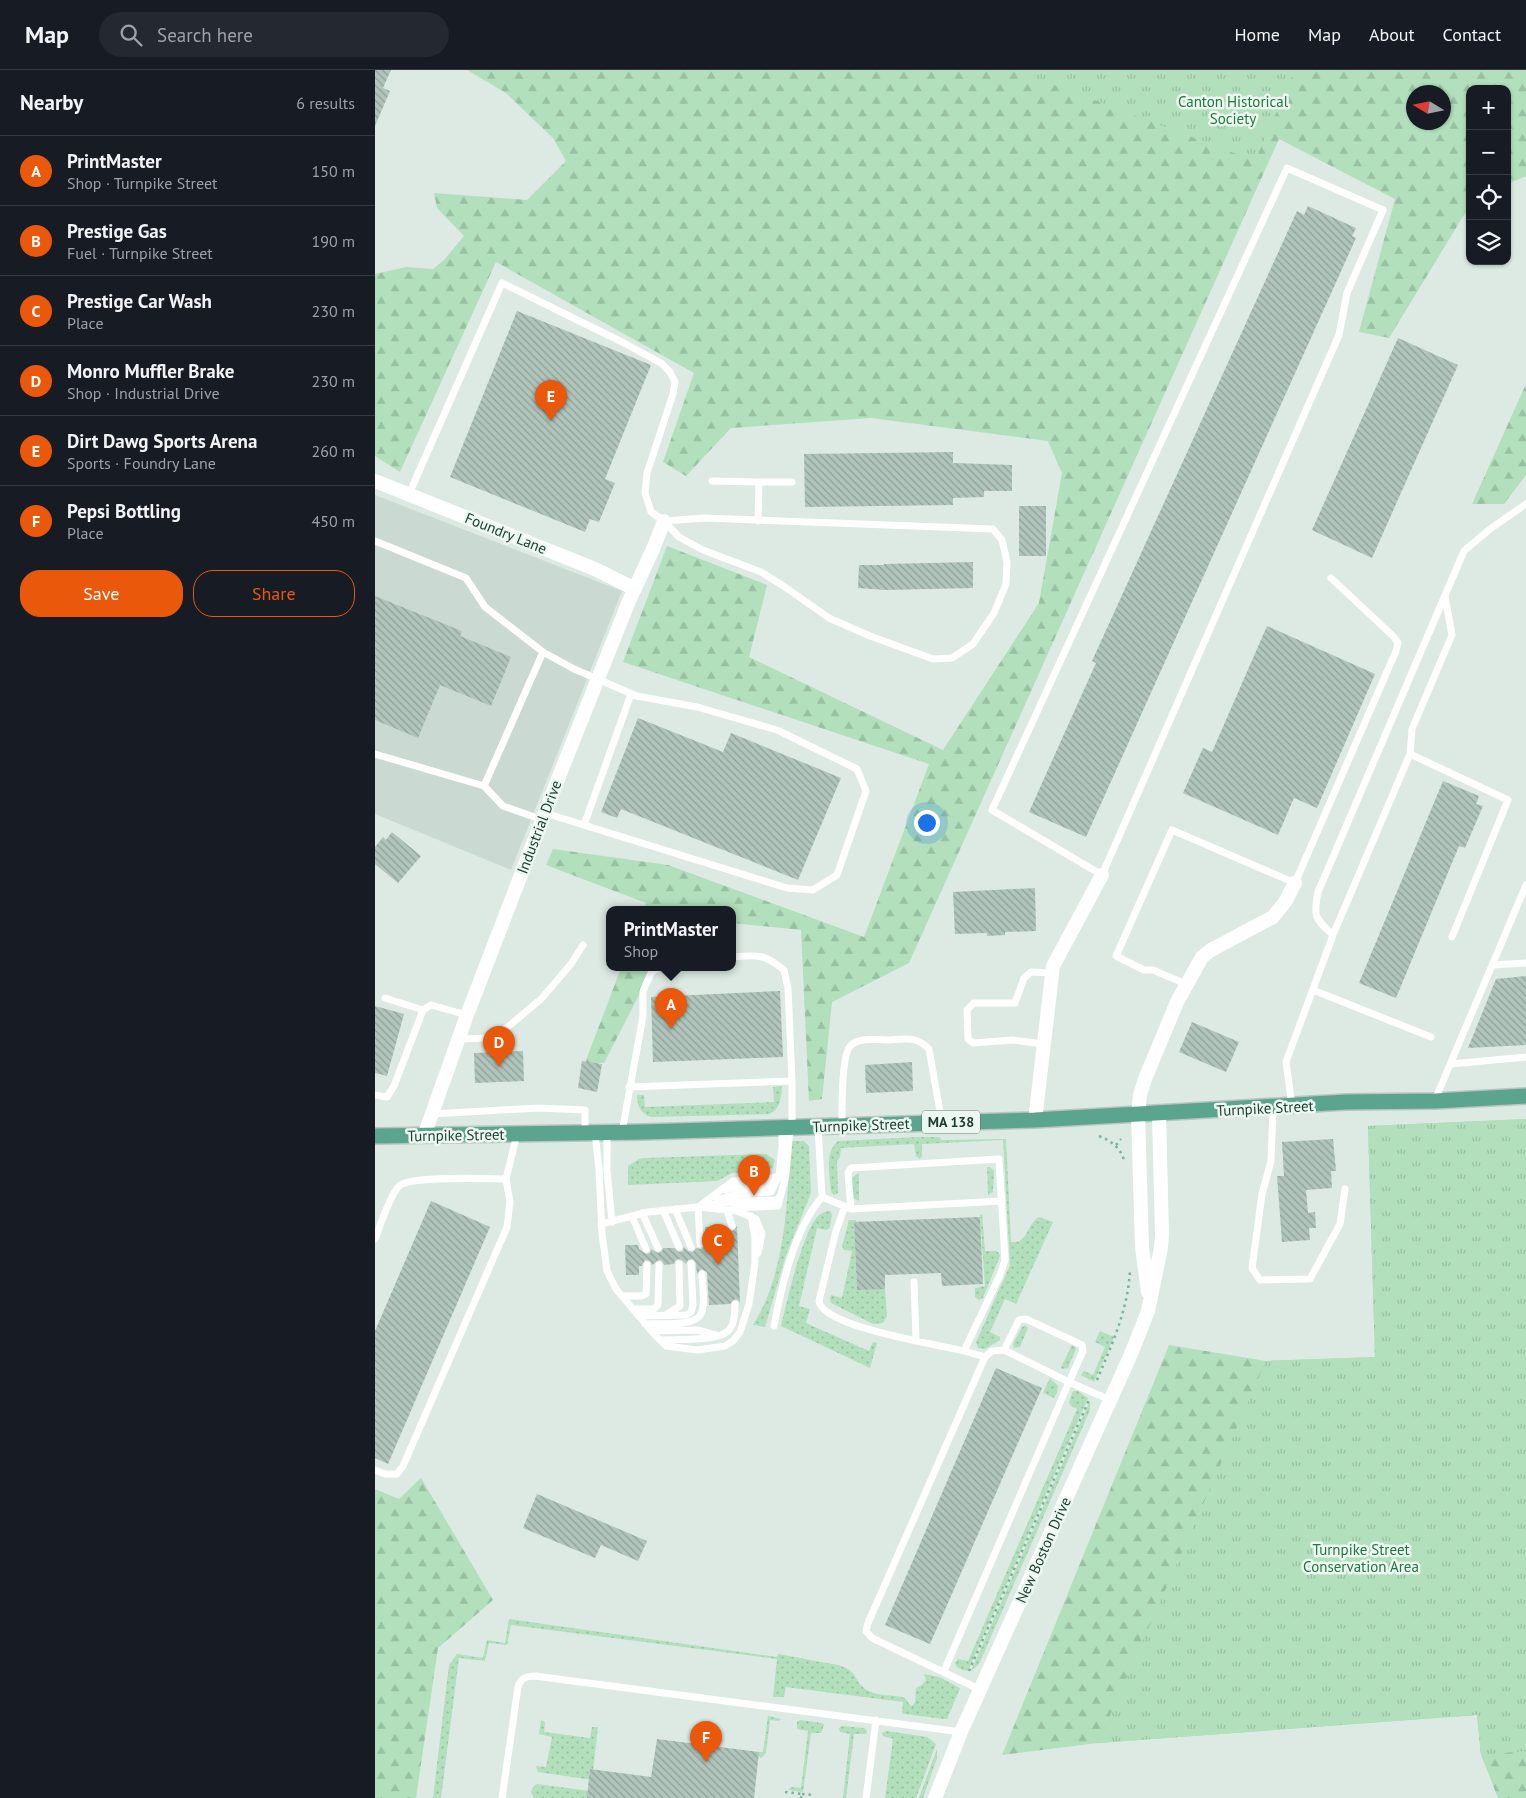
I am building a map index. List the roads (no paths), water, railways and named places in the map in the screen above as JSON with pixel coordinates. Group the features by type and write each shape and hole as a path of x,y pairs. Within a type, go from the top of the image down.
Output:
{"main road":[{"name":"Turnpike Street","path":"375,1136 602,1132 1035,1120 1347,1102 1435,1101 1526,1096"}],"street":[{"name":"Foundry Lane","path":"375,481 595,569 635,589"},
{"name":"Industrial Drive","path":"423,1136 467,1015 544,817 664,521"},
{"path":"1035,1120 1053,966 1102,874"},
{"name":"New Boston Drive","path":"1149,1301 1142,1248 1139,1114 1140,1095 1145,1079 1186,984 1202,957 1211,950 1273,917 1285,902 1295,883"},
{"name":"New Boston Drive","path":"935,1798 961,1732 1143,1325 1156,1275 1162,1235 1159,1114"}],"lane":[{"path":"1287,168 1383,210 1347,293 1339,335 1102,874 992,810 1287,168"},
{"path":"409,494 502,282 622,342 661,363 670,372 675,382 673,394 647,474 645,493 651,512 664,521 679,537 703,550 761,572 829,618 870,636 933,659 952,658 973,644 994,613 1006,584 1007,562 1002,540 993,529 705,518 664,521"},
{"path":"712,481 792,482"},
{"path":"758,521 759,482"},
{"path":"1333,935 1319,922 1314,910 1318,892 1465,551 1490,529 1526,504"},
{"path":"375,541 466,578 485,607 543,652 574,669 631,694 697,707 777,730 857,769 866,791 837,876 813,890 787,888 584,825 503,806 484,786 375,754"},
{"path":"1186,984 1153,970 1144,970 1116,956 1172,830 1295,883 1396,651 1398,643 1395,637 1331,578"},
{"path":"1292,1106 1286,1062 1333,935 1409,754 1413,729 1452,635 1445,596"},
{"path":"484,786 543,652"},
{"path":"584,825 631,694"},
{"path":"1409,754 1508,800 1452,937"},
{"path":"1435,1101 1526,885"},
{"path":"458,1039 489,1038 503,1031 541,999 571,964 583,945"},
{"path":"601,1224 642,1213 663,1210 738,1201 779,1199 792,1081 788,988 784,970 773,960 760,955 736,957"},
{"path":"1493,965 1526,963"},
{"path":"654,971 651,973 643,991 643,1016 629,1087 602,1132 599,1169 601,1224 606,1267 616,1289 651,1331 669,1347 697,1350 725,1346 733,1341 740,1332 745,1320 762,1234 755,1218 751,1216 737,1211 698,1207"},
{"path":"1044,1044 1011,1040 973,1043 968,1039 967,1010 974,1003 1015,1003 1024,978 1031,972 1052,973"},
{"path":"1313,990 1431,1037"},
{"path":"385,998 423,1010"},
{"path":"375,1096 387,1097 394,1086 423,1010 431,1005 467,1015"},
{"path":"842,1126 845,1057 851,1045 862,1041 909,1039 922,1041 929,1049 941,1122"},
{"path":"1451,1064 1526,1057"},
{"path":"629,1087 792,1081"},
{"path":"1273,1107 1271,1161 1262,1194 1252,1268 1259,1280 1310,1280 1340,1224 1345,1189"},
{"path":"431,1114 538,1108 585,1110 602,1132 612,1222"},
{"path":"774,1326 791,1258 806,1220 822,1196 818,1126"},
{"path":"375,1470 385,1474 397,1474 403,1466 507,1227 510,1202 506,1179 517,1134"},
{"path":"964,1351 1003,1267 1005,1253 999,1159 851,1168 848,1173 848,1207 836,1231 819,1305 833,1316 861,1327 985,1357"},
{"path":"698,1207 733,1181 767,1179 783,1175"},
{"path":"698,1207 736,1194 771,1192 783,1175"},
{"path":"375,1238 395,1192 400,1185 418,1179 506,1179"},
{"path":"822,1196 848,1207 1002,1201"},
{"path":"698,1207 701,1244"},
{"path":"675,1209 691,1247"},
{"path":"663,1210 679,1248"},
{"path":"727,1210 732,1226"},
{"path":"642,1213 658,1248"},
{"path":"632,1216 646,1249"},
{"path":"665,1316 677,1310 680,1306 679,1264"},
{"path":"639,1316 686,1315 691,1312 693,1305 691,1264"},
{"path":"622,1296 641,1296 646,1294 647,1265"},
{"path":"633,1309 654,1309 658,1305 659,1265"},
{"path":"645,1324 687,1322 697,1319 702,1311 702,1274"},
{"path":"914,1282 916,1340"},
{"path":"660,1340 719,1336 727,1333 732,1327 735,1316 735,1304"},
{"path":"944,1671 1083,1348 1078,1343 1023,1318 1017,1323 1004,1350"},
{"path":"651,1331 697,1330 719,1336"},
{"path":"981,1690 872,1638 866,1632 866,1628 985,1357 992,1351 1004,1350 1110,1400"},
{"path":"502,1798 518,1688 521,1680 527,1676 961,1732"},
{"path":"866,1798 876,1720"}],"place":[{"name":"Dirt Dawg Sports Arena","path":"551,421"},
{"name":"PrintMaster","path":"671,1029"},
{"name":"Monro Muffler Brake","path":"499,1067"},
{"name":"Prestige Gas","path":"754,1196"},
{"name":"Prestige Car Wash","path":"718,1265"},
{"name":"Pepsi Bottling","path":"706,1762"}],"park label":[{"name":"Canton Historical Society","path":"1233,110"},
{"name":"Turnpike Street Conservation Area","path":"1361,1558"}]}
